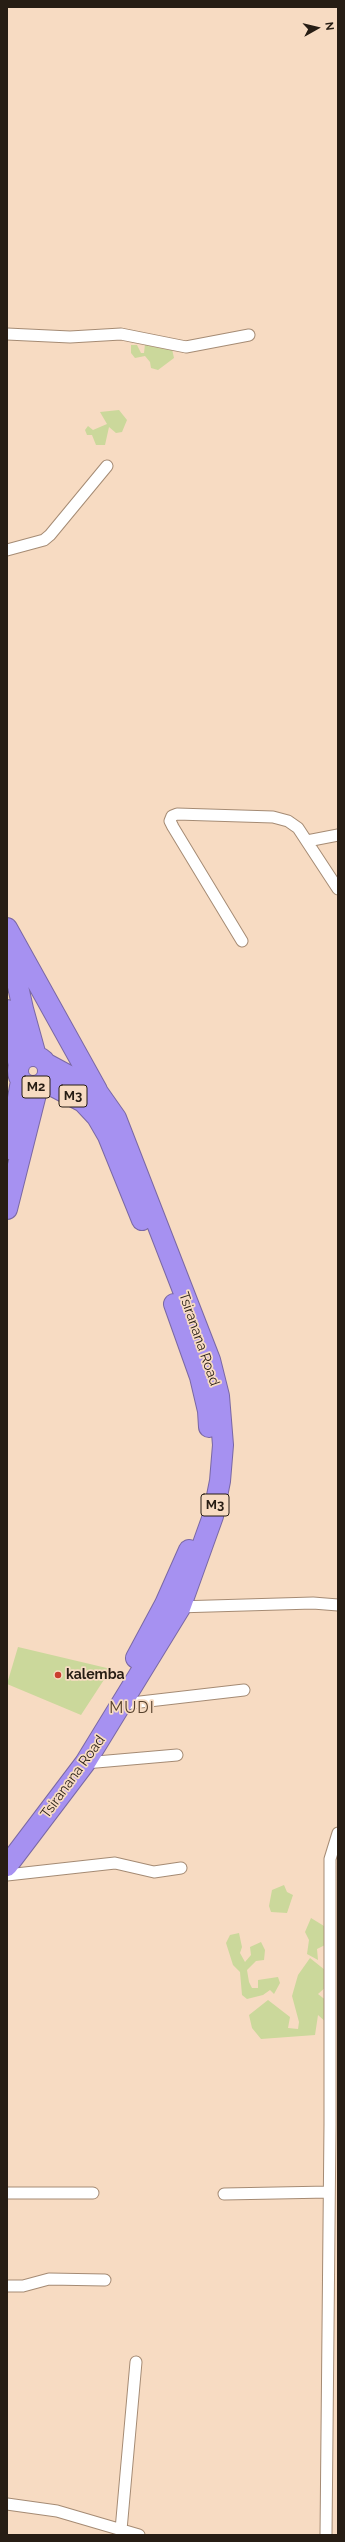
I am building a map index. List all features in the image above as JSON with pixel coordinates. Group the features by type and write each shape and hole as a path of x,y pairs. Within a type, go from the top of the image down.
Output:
{"highway":[{"path":"7,928 97,1091"},
{"name":"M2","path":"7,939 34,1072 7,1209"},
{"name":"M2","path":"7,1010 34,1072 7,1157"},
{"name":"Tsiranana Road","path":"7,1866 85,1763 123,1704 205,1543 220,1481 223,1445 219,1396 210,1360 129,1148 116,1118 97,1091 34,1072"},
{"name":"Tsiranana Road","path":"7,1847 73,1762 172,1606 190,1548 206,1488 210,1449 209,1426 200,1377 151,1242 108,1136 97,1117 88,1106 34,1072"}],"street":[{"path":"7,334 70,337 121,334 186,347 249,335"},
{"path":"7,550 44,540 50,535 106,466"},
{"path":"242,941 173,828 170,820 172,816 177,814 280,818 294,824 307,841 338,889"},
{"path":"307,841 338,835"},
{"path":"172,1606 313,1603 338,1605"},
{"path":"123,1704 244,1690"},
{"path":"85,1763 178,1755"},
{"path":"326,2535 334,1859 338,1833"},
{"path":"7,1875 115,1863 154,1872 181,1868"},
{"path":"224,2194 329,2192"},
{"path":"7,2193 93,2193"},
{"path":"7,2286 23,2286 49,2279 105,2280"},
{"path":"121,2530 136,2362"},
{"path":"7,2504 57,2511 139,2535"}],"green space":[{"path":"145,344 154,347 155,344 172,349 174,358 158,370 151,368 150,362 145,356 135,358 131,353 131,345 137,345 141,353 144,353"},
{"path":"119,410 127,420 122,432 116,433 109,427 105,445 96,445 92,435 87,435 85,430 88,426 93,430 107,424 100,412"},
{"name":"kalemba","path":"18,1647 111,1669 81,1715 7,1684"},
{"path":"284,1885 287,1892 293,1895 287,1913 271,1912 269,1906 272,1890"},
{"path":"311,1918 324,1926 332,1937 327,1944 317,1949 318,1960 307,1954 309,1940 305,1932"},
{"path":"239,1933 242,1947 240,1953 245,1962 251,1955 250,1947 261,1942 265,1950 264,1960 256,1961 247,1970 249,1982 252,1988 258,1988 258,1980 278,1977 280,1983 274,1994 270,1990 263,1995 247,1999 242,1995 240,1972 233,1965 226,1943 230,1935"},
{"path":"310,1958 325,1970 327,1986 318,1994 332,2005 328,2024 318,2015 315,2035 261,2039 252,2028 249,2015 268,2000 290,2017 288,2028 298,2029 299,2022 292,1996 298,1975"}],"place":[{"name":"kalemba","path":"58,1675"}],"district":[{"name":"MUDI","path":"132,1708"}]}
